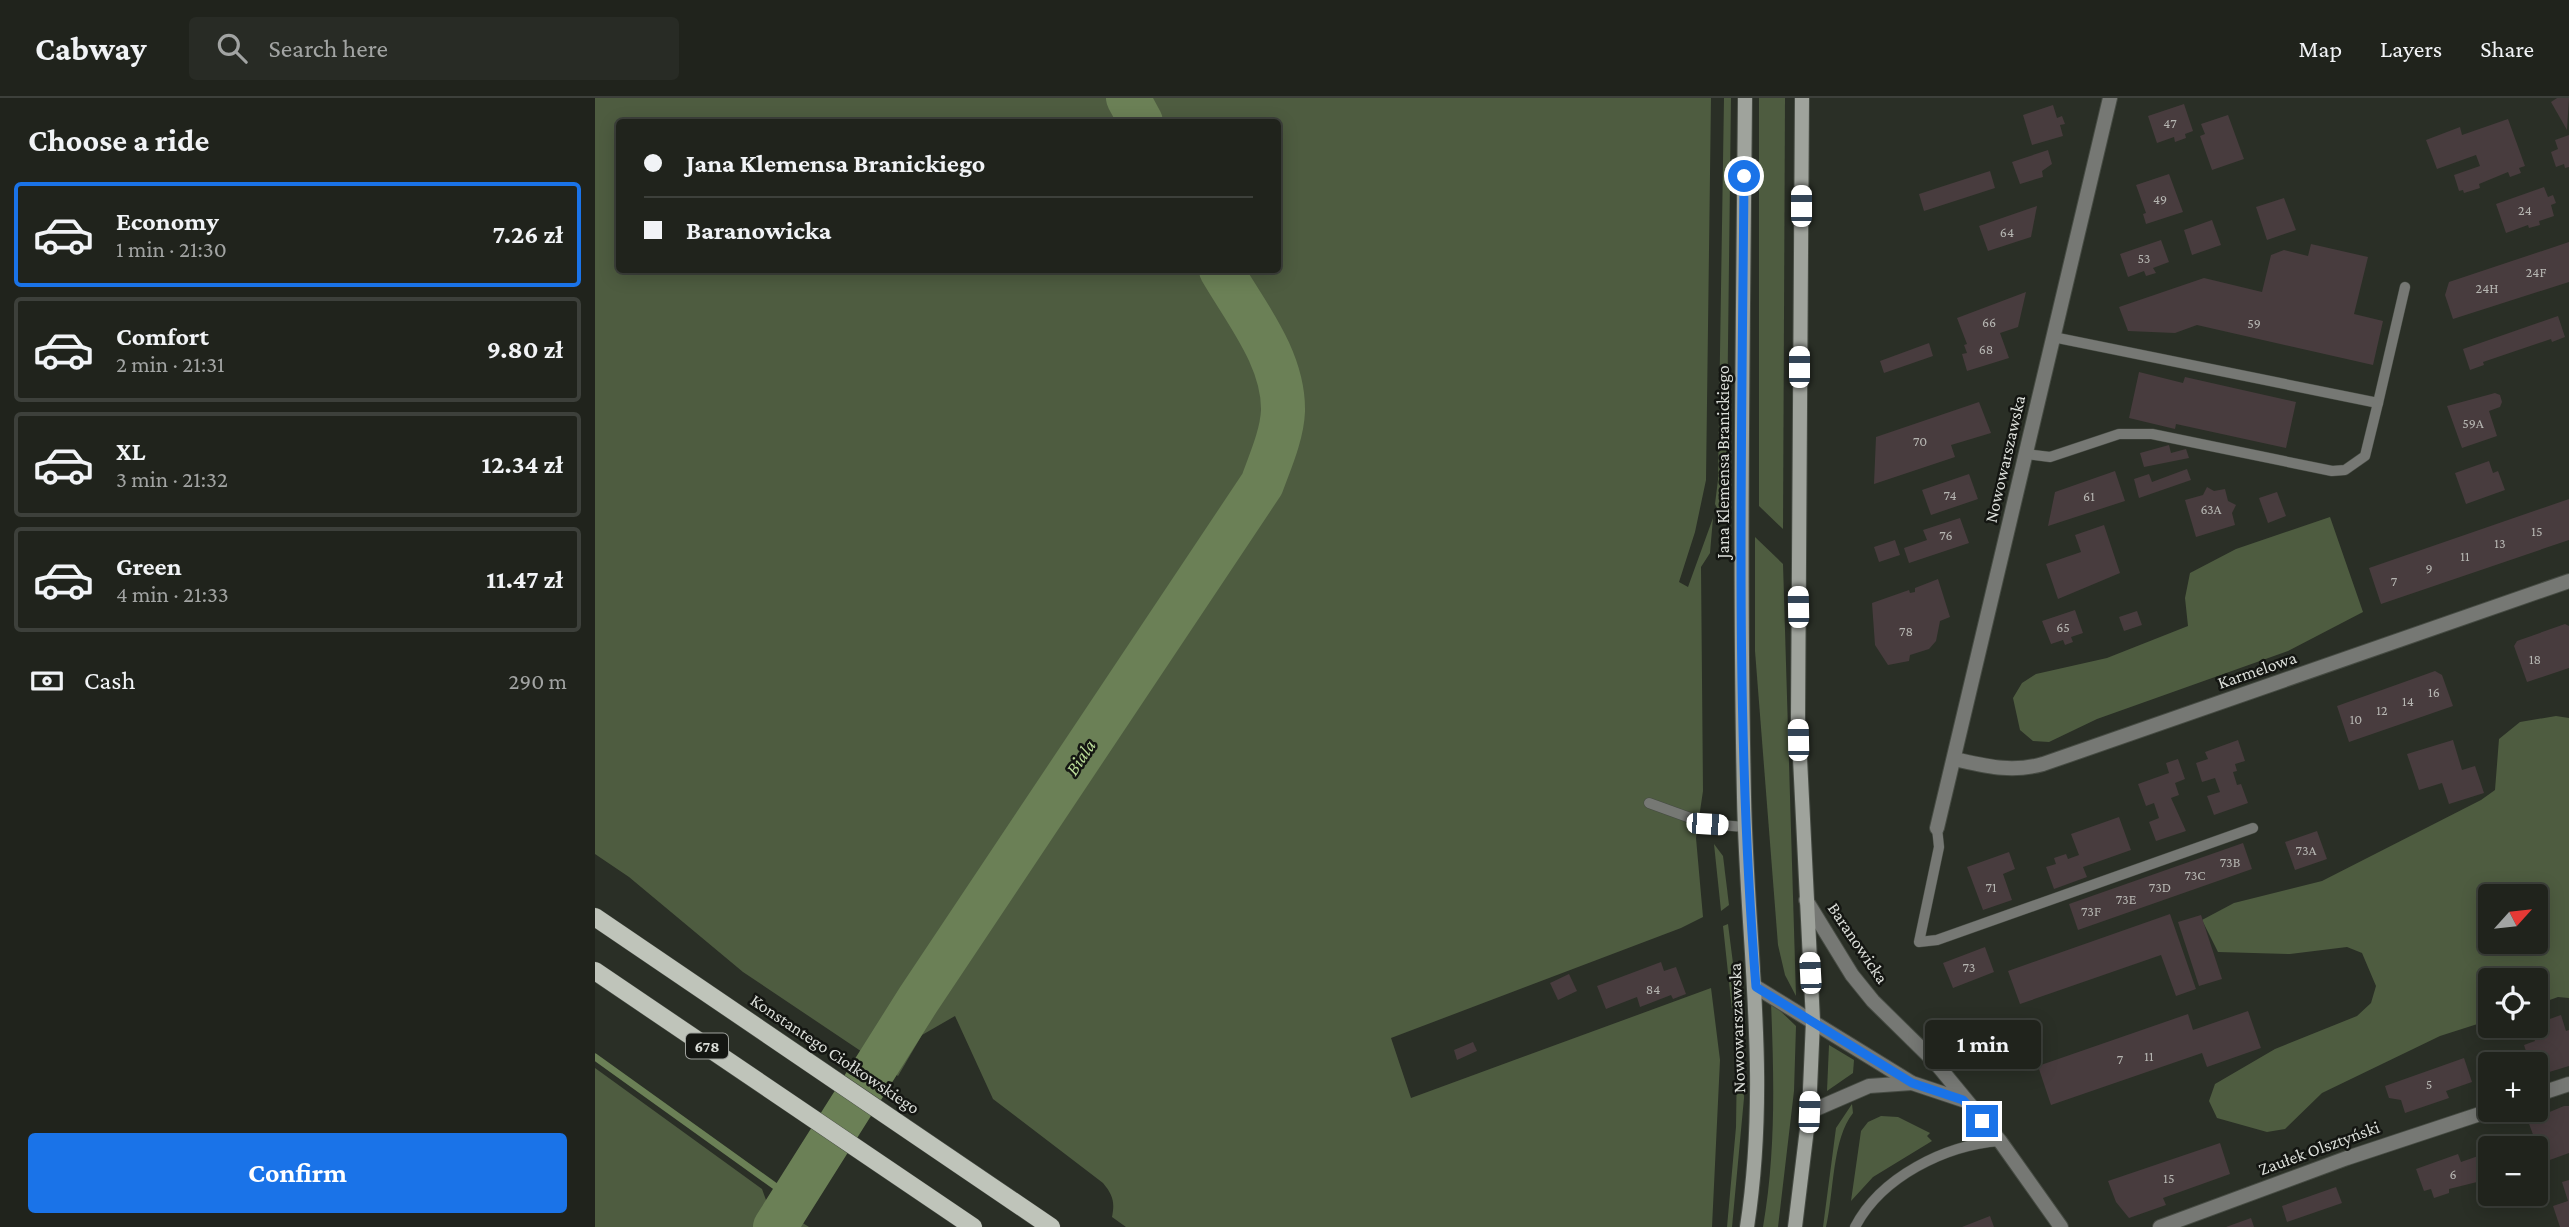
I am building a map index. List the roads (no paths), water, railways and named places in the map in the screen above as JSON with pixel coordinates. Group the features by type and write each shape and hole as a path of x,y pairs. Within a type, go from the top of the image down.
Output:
{"main road":[{"name":"Jana Klemensa Branickiego","path":"1745,98 1741,520 1745,827"},
{"path":"1795,1227 1809,1112 1813,1021 1798,718 1802,98"},
{"name":"Nowowarszawska","path":"1745,827 1756,987 1758,1126 1747,1227"},
{"name":"Konstantego Ciołkowskiego","path":"595,917 1051,1227"},
{"name":"678","path":"595,971 973,1227"}],"street":[{"name":"Nowowarszawska","path":"1937,828 2110,98"},
{"name":"Karmelowa","path":"1954,759 1996,770 2024,770 2569,581"},
{"name":"Baranowicka","path":"1806,900 1852,975 1873,1001 1934,1061 1963,1100 2000,1141 2061,1227"},
{"name":"Baranowicka","path":"1756,987 1912,1083 1963,1100"},
{"name":"Baranowicka","path":"1809,1112 1869,1086 1912,1083"},
{"path":"2548,1091 2569,1084"},
{"name":"Zaułek Olsztyński","path":"2160,1227 2347,1158 2478,1115"}],"lane":[{"path":"2026,454 2050,457 2119,434 2152,434 2332,471 2345,470 2365,456 2405,287"},
{"path":"2053,337 2378,403"},
{"path":"1649,803 1707,824 1745,827"},
{"path":"1937,828 1939,846 1919,942 1937,940 2253,828"},
{"path":"1855,1227 1864,1209 1876,1197 1916,1168 1956,1150 1979,1143 2000,1141"}],"waterway":[{"name":"Biala","path":"1128,98 1139,119"},
{"name":"Biala","path":"775,1227 918,1000 1262,484 1280,429 1282,392 1262,337 1223,273"},
{"path":"595,1057 793,1199"}]}
